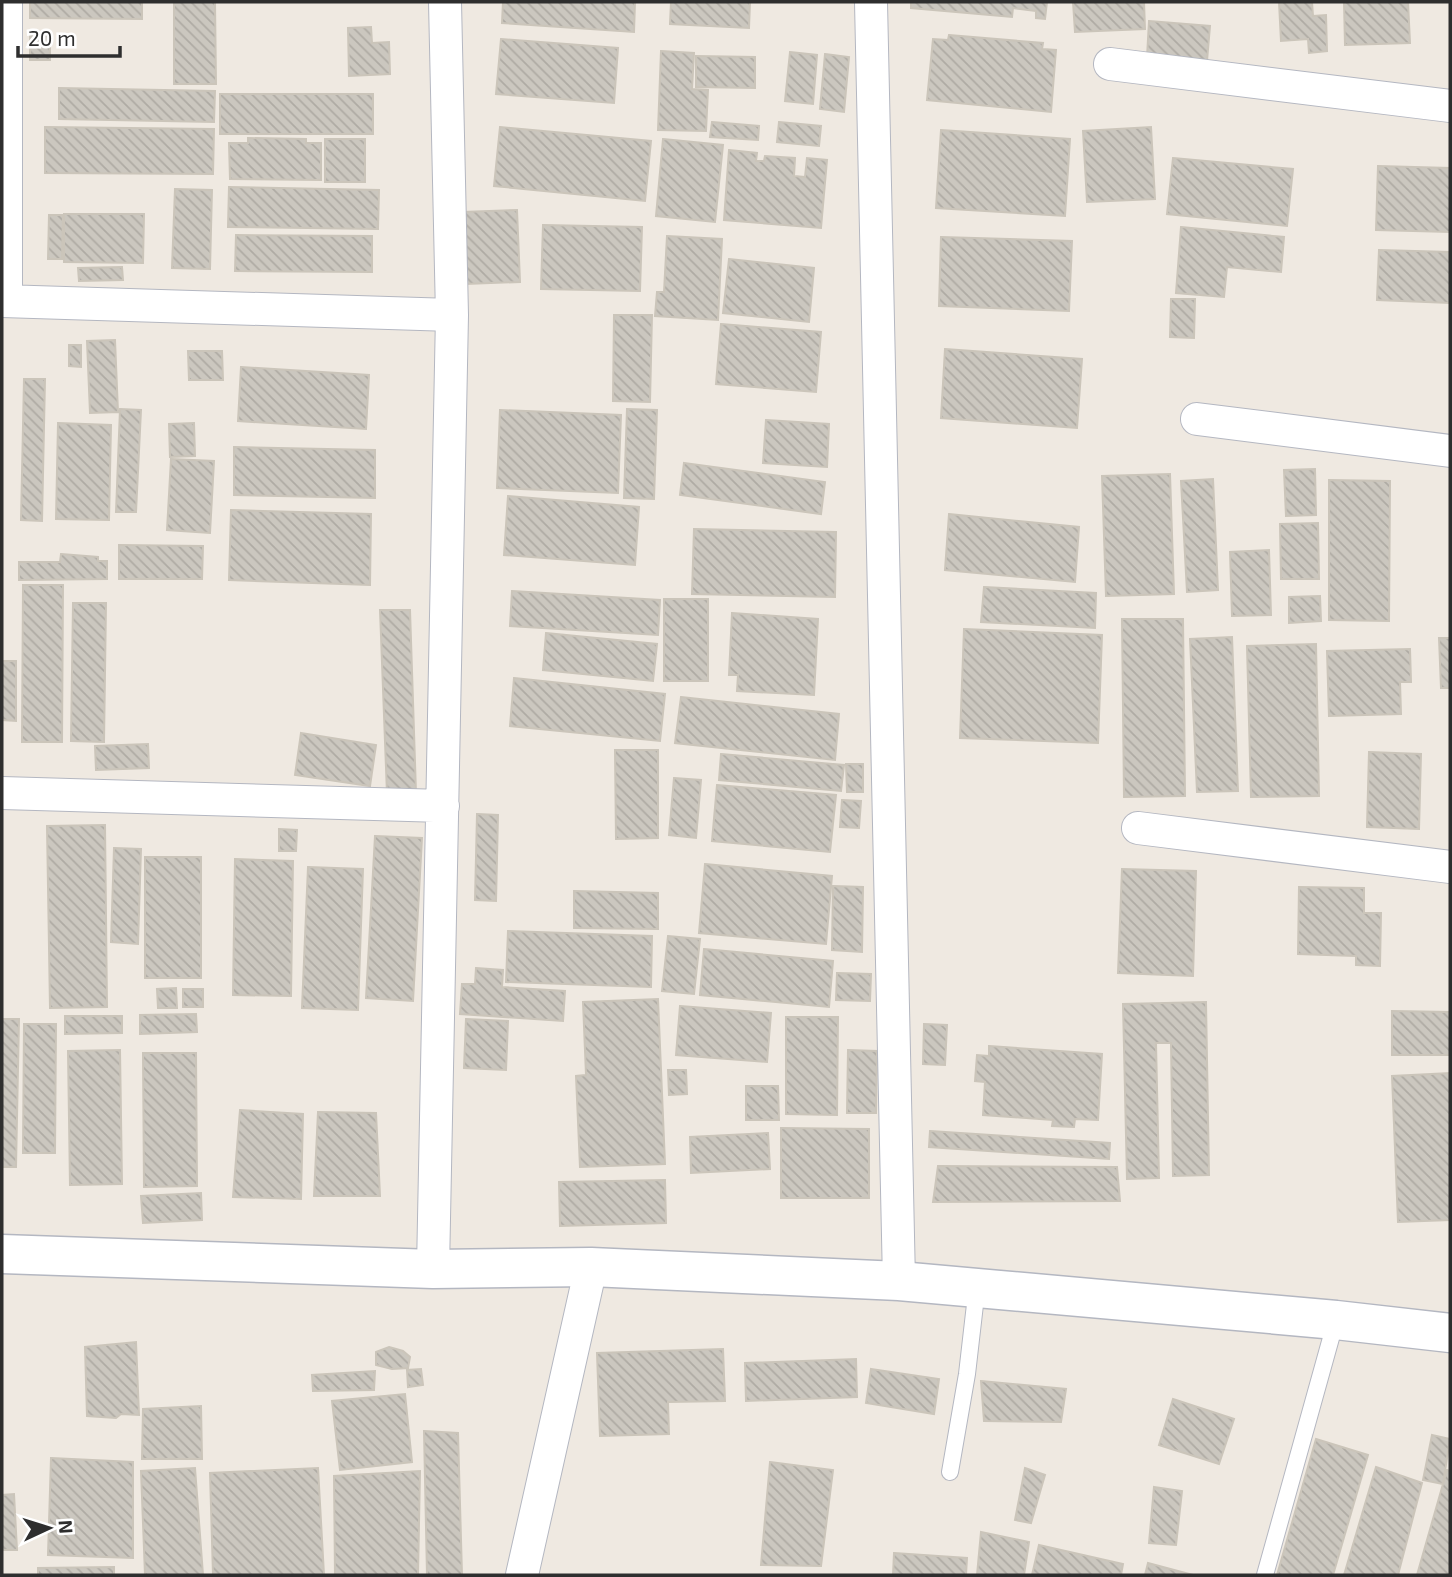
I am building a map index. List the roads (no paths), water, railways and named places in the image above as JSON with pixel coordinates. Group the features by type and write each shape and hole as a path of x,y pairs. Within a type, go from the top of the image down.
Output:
{"main road":[{"path":"2,1254 433,1269 591,1267 899,1281 1336,1320 1450,1333"}],"street":[{"path":"6,2 4,301 452,315"},
{"path":"433,1269 452,315 445,2"},
{"path":"872,2 899,1281"},
{"path":"1110,64 1450,106"},
{"path":"1197,419 1450,451"},
{"path":"2,793 443,806"},
{"path":"1138,828 1450,867"},
{"path":"522,1575 591,1267"}],"lane":[{"path":"950,1472 967,1374 977,1287"},
{"path":"1265,1575 1336,1320"}]}
